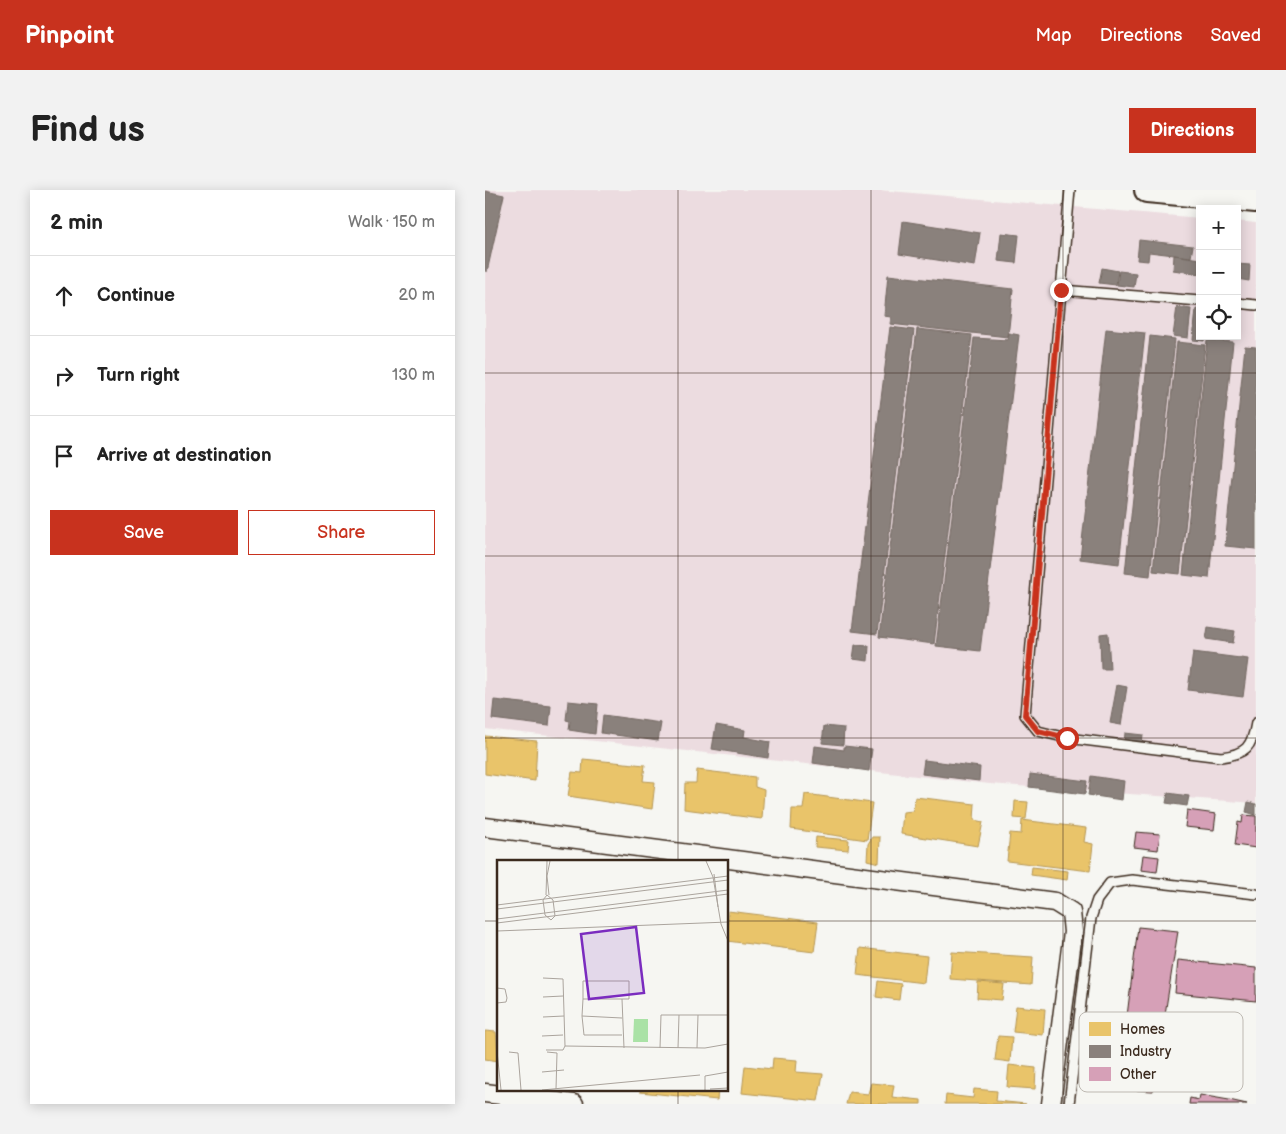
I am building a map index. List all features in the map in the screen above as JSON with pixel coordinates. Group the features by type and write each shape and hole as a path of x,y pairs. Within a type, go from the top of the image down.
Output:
{"main road":[{"path":"1147,190 1256,200"}],"street":[{"path":"485,827 1055,902 1071,912 1073,932 1051,1104"},
{"path":"485,1093 574,1104"}],"lane":[{"path":"1070,190 1025,715 1038,731 1067,738 1221,757 1239,755 1253,740 1256,723"},
{"path":"1061,290 1196,301"},
{"path":"1241,304 1256,305"},
{"path":"1080,1012 1091,918 1097,900 1110,883 1132,880 1256,894"},
{"path":"1069,1104 1079,1019"}],"shaded area":[{"path":"485,190 879,190 1196,218 1196,340 1241,340 1241,221 1256,223 1256,803 990,784 485,729"}],"building: Homes":[{"path":"485,736 537,741 535,781 485,774"},
{"path":"583,759 645,765 643,781 655,782 652,809 568,796 572,772 582,773"},
{"path":"697,770 755,777 755,787 764,790 762,819 684,809 685,783 696,783"},
{"path":"805,794 872,803 867,840 791,829 792,809 803,809"},
{"path":"915,797 975,804 974,820 983,822 978,846 901,834 903,812 913,811"},
{"path":"1015,801 1028,802 1026,819 1014,818"},
{"path":"1022,820 1086,828 1084,842 1093,844 1090,871 1007,861 1010,833 1021,834"},
{"path":"816,837 849,840 848,850 815,847"},
{"path":"872,837 880,837 879,863 867,860 868,844"},
{"path":"1032,867 1068,871 1067,880 1031,875"},
{"path":"729,911 818,922 814,952 729,941"},
{"path":"860,948 927,956 924,983 857,975"},
{"path":"952,952 1033,957 1031,985 950,979"},
{"path":"878,981 901,984 899,1000 876,997"},
{"path":"978,982 1004,984 1002,1000 977,998"},
{"path":"1016,1006 1045,1009 1043,1035 1013,1032"},
{"path":"485,1031 496,1032 497,1061 485,1059"},
{"path":"998,1036 1012,1037 1010,1062 995,1060"},
{"path":"773,1058 797,1060 796,1072 823,1074 818,1101 742,1093 745,1066 772,1069"},
{"path":"1009,1065 1036,1068 1035,1089 1007,1087"},
{"path":"871,1083 894,1085 892,1097 921,1100 921,1104 846,1104 849,1092 868,1094"},
{"path":"974,1089 997,1091 996,1101 1026,1104 945,1104 946,1095 973,1098"},
{"path":"640,1092 718,1092 717,1100"}],"building: Industry":[{"path":"485,191 504,195 487,272 485,271"},
{"path":"903,221 980,233 975,266 899,254"},
{"path":"1001,233 1019,235 1016,263 998,261"},
{"path":"1139,240 1193,246 1191,257 1149,252 1148,261 1137,260"},
{"path":"1174,255 1196,258 1196,273 1173,270"},
{"path":"1241,264 1250,265 1249,281 1241,280"},
{"path":"1102,268 1118,271 1116,285 1099,283"},
{"path":"1119,271 1136,273 1134,287 1117,285"},
{"path":"888,275 1013,289 1008,337 890,324 891,317 884,316"},
{"path":"1177,307 1191,309 1188,338 1173,336"},
{"path":"1196,309 1196,340 1204,340 1204,341 1193,340"},
{"path":"890,327 914,330 877,634 852,631"},
{"path":"917,329 972,335 934,644 879,637"},
{"path":"1106,329 1145,333 1119,564 1080,559"},
{"path":"1009,333 1019,335 980,651 936,646 974,338 1008,340"},
{"path":"1150,336 1175,339 1150,576 1125,573"},
{"path":"1207,340 1233,342 1209,578 1183,575"},
{"path":"1177,342 1205,345 1180,574 1153,571"},
{"path":"1245,346 1256,347 1256,549 1225,546"},
{"path":"1208,627 1235,631 1233,643 1206,639"},
{"path":"1108,633 1110,669 1101,669 1100,634"},
{"path":"855,645 869,646 868,661 853,659"},
{"path":"1193,652 1248,659 1243,697 1188,690"},
{"path":"1117,685 1127,687 1121,725 1110,723"},
{"path":"494,700 551,706 549,726 492,719"},
{"path":"568,701 598,704 595,734 569,730 570,721 566,720"},
{"path":"603,715 661,723 658,741 601,733"},
{"path":"716,725 745,730 744,737 770,742 768,758 712,749"},
{"path":"824,726 844,728 843,745 822,743"},
{"path":"1125,733 1143,735 1142,744 1124,743"},
{"path":"815,746 844,750 844,746 872,749 869,771 813,763"},
{"path":"924,760 980,767 979,781 922,774"},
{"path":"1030,774 1087,781 1085,794 1029,787"},
{"path":"1091,776 1124,781 1122,800 1088,795"},
{"path":"1168,793 1189,796 1187,806 1166,803"},
{"path":"1248,802 1256,804 1256,815 1246,812"}],"building: Other":[{"path":"1187,810 1216,814 1214,830 1185,827"},
{"path":"1243,815 1256,816 1256,848 1235,845 1238,822 1242,823"},
{"path":"1136,832 1160,834 1158,850 1134,847"},
{"path":"1143,855 1159,857 1157,872 1141,870"},
{"path":"1138,927 1178,931 1165,1012 1128,1012"},
{"path":"1178,960 1256,968 1256,1001 1175,993"},
{"path":"1200,1095 1247,1104 1189,1104 1190,1098 1199,1100"}],"route":[{"path":"1061,290 1025,715 1038,731 1067,738"}]}
